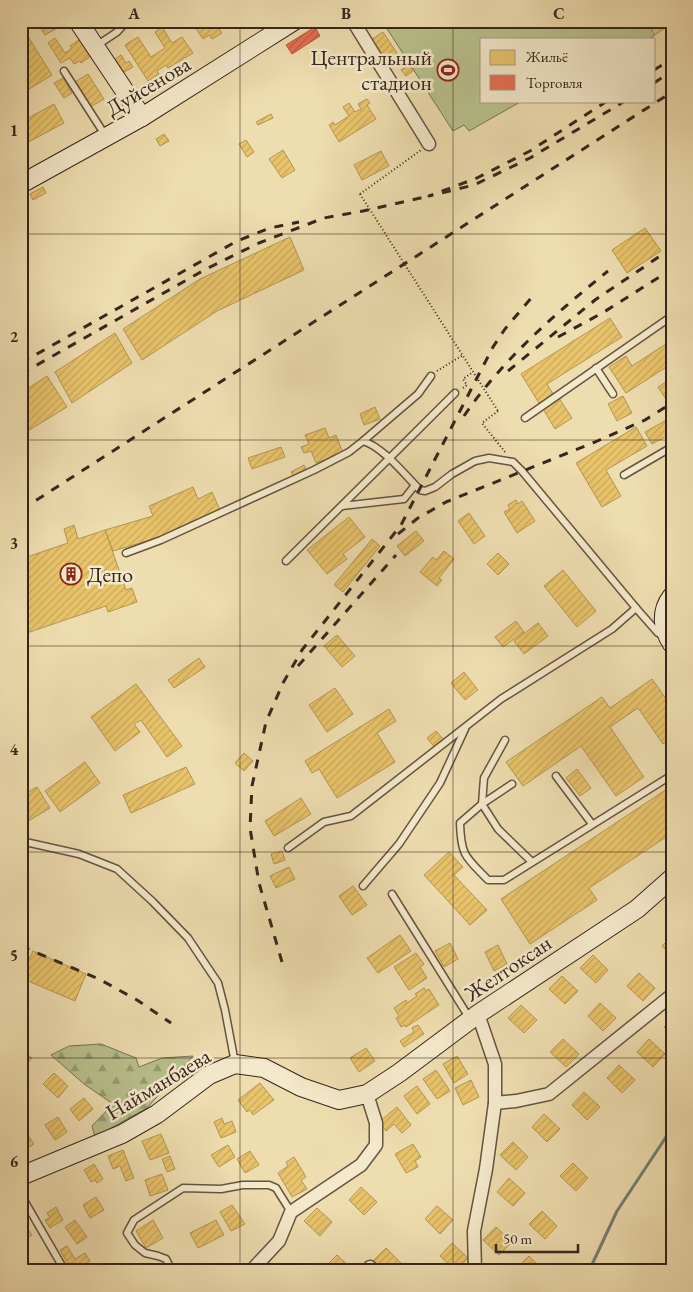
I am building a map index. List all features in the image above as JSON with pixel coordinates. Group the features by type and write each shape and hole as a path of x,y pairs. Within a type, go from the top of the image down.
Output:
{"main road":[{"path":"78,21 142,117"},
{"name":"Дуйсенова","path":"21,184 142,117 294,21"},
{"path":"669,640 664,623 664,612 672,596"},
{"name":"Желтоксан","path":"235,1064 264,1068 301,1088 339,1100 367,1094 399,1073 474,1017 638,909 672,878"},
{"name":"Найманбаева","path":"21,1176 122,1134 157,1114 209,1075 235,1064"}],"street":[{"path":"353,21 429,144"},
{"path":"494,1103 516,1101 549,1094 672,995"},
{"path":"474,1017 495,1064 494,1103 486,1169 474,1231 475,1271"},
{"path":"251,1271 279,1240 291,1212 362,1165 376,1145 376,1123 367,1094"}],"lane":[{"path":"95,46 117,32 127,21"},
{"path":"64,71 107,137"},
{"path":"525,418 672,316"},
{"path":"596,368 613,394"},
{"path":"126,553 161,540 305,475 349,452 418,394 430,376"},
{"path":"286,561 455,393"},
{"path":"363,441 390,459 420,490 424,491 475,461 489,458 513,462 636,608 658,632 669,640"},
{"path":"624,474 672,447"},
{"path":"342,506 404,499 415,485"},
{"path":"288,848 324,822 351,816 501,699 612,629 636,608"},
{"path":"363,886 399,844 440,783 465,728"},
{"path":"505,740 484,778 482,804 498,829 532,862"},
{"path":"512,784 482,804 460,823 460,843 465,856 488,880 504,880 672,775"},
{"path":"556,776 592,824"},
{"path":"21,842 79,854 117,869 188,938 218,983 235,1064"},
{"path":"392,894 474,1017"},
{"path":"172,1271 166,1260 145,1253 135,1246 127,1233 134,1220 183,1188 221,1189 243,1185 269,1185 276,1188 291,1212"},
{"path":"21,1195 65,1271"}],"path":[{"path":"429,144 360,194 498,411 482,424 513,462"},
{"path":"430,376 463,355"},
{"path":"455,393 467,385 463,378 473,372"}],"green space":[{"name":"Центральный стадион","path":"382,21 646,21 655,35 650,38 480,38 480,102 520,102 469,131 464,125 453,131"},
{"path":"101,1044 136,1058 139,1067 162,1058 193,1056 147,1108 95,1137 92,1126 113,1104 84,1084 51,1055 69,1046"}],"building: Жильё":[{"path":"36,21 55,21 59,27 45,35"},
{"path":"191,21 214,21 222,33 212,39 209,35 203,39"},
{"path":"646,21 660,21 665,28 655,35"},
{"path":"162,27 172,43 182,37 193,53 168,68 166,65 157,71 159,74 148,81 125,45 138,37 151,57 165,48 155,32"},
{"path":"24,30 52,75 21,94 21,32"},
{"path":"383,32 397,53 389,58 379,52 371,40"},
{"path":"83,37 94,54 81,63 80,61 74,64 70,58 61,63 48,43 55,38 65,53 72,48 70,46"},
{"path":"121,55 126,63 129,61 133,67 124,72 115,59"},
{"path":"409,65 413,71 406,76 401,70"},
{"path":"88,74 104,99 90,107 75,82"},
{"path":"63,78 72,93 64,98 54,83"},
{"path":"367,99 370,103 367,105 376,119 339,142 329,125 333,122 335,125 349,116 343,107 349,103 355,112 361,109 358,104"},
{"path":"54,104 64,123 21,146 21,122"},
{"path":"271,114 273,118 258,125 256,122"},
{"path":"164,134 169,141 160,146 156,139"},
{"path":"246,140 254,152 247,157 239,144"},
{"path":"283,150 295,170 282,178 269,159"},
{"path":"381,151 389,166 362,180 354,165"},
{"path":"43,187 46,193 33,200 30,194"},
{"path":"645,228 661,251 627,273 612,250"},
{"path":"290,237 304,270 217,311 142,360 123,329 200,279"},
{"path":"610,318 622,337 547,384 553,394 539,403 521,374"},
{"path":"115,333 132,363 72,403 55,372"},
{"path":"672,340 672,371 668,366 626,393 609,367 626,356 632,366"},
{"path":"47,376 67,407 21,435 21,393"},
{"path":"672,378 672,399 668,402 658,387"},
{"path":"623,396 632,413 617,421 608,404"},
{"path":"559,398 572,418 555,429 543,409"},
{"path":"375,407 380,419 364,425 360,414"},
{"path":"672,417 672,433 652,444 645,432"},
{"path":"636,427 647,446 606,470 621,496 602,507 576,463"},
{"path":"325,428 329,438 336,435 343,453 316,463 311,451 304,453 301,447 309,444 305,435"},
{"path":"281,447 285,457 252,469 248,458"},
{"path":"304,465 307,471 295,478 291,472"},
{"path":"193,487 198,499 212,492 220,510 163,536 113,551 105,530 153,516 149,506"},
{"path":"516,500 518,504 522,501 535,521 517,533 504,512 510,509 508,505"},
{"path":"469,513 485,536 474,544 458,521"},
{"path":"349,517 365,537 343,554 347,559 327,574 307,550"},
{"name":"Депо","path":"74,525 78,539 105,530 126,590 132,588 137,602 108,612 106,606 21,635 21,559 68,543 64,529"},
{"path":"416,531 424,541 405,556 397,546"},
{"path":"372,539 380,546 343,592 334,585"},
{"path":"444,551 454,559 439,578 442,580 437,586 420,572 433,557 436,560"},
{"path":"498,553 509,564 498,575 487,564"},
{"path":"563,570 596,611 577,627 544,586"},
{"path":"516,621 524,632 503,647 495,637"},
{"path":"538,623 548,636 524,654 514,641"},
{"path":"337,635 355,656 342,667 324,646"},
{"path":"199,658 205,667 174,688 168,680"},
{"path":"464,672 478,690 465,700 451,683"},
{"path":"652,679 672,707 672,747 668,741 663,744 638,708 610,727 644,777 616,796 581,746 523,786 506,762 602,697 610,708"},
{"path":"136,684 182,746 167,757 141,720 134,724 140,732 115,751 91,717"},
{"path":"335,688 353,714 327,732 309,705"},
{"path":"389,709 396,721 377,733 395,762 337,798 319,769 312,773 305,761"},
{"path":"436,731 445,741 436,749 427,738"},
{"path":"244,753 253,761 244,771 235,763"},
{"path":"85,762 100,783 60,812 45,791"},
{"path":"186,767 195,784 131,813 123,795"},
{"path":"577,769 591,788 580,796 566,778"},
{"path":"37,787 50,808 25,823 21,815 21,796"},
{"path":"670,787 672,789 672,833 589,888 597,900 530,944 501,899"},
{"path":"301,798 311,814 274,836 265,821"},
{"path":"282,851 285,860 274,864 271,854"},
{"path":"449,852 463,867 454,875 487,910 470,925 424,875"},
{"path":"289,867 295,879 276,888 270,876"},
{"path":"353,886 367,905 352,915 339,896"},
{"path":"400,935 411,951 378,973 367,958"},
{"path":"672,936 672,955 662,946"},
{"path":"450,943 458,959 444,967 435,951"},
{"path":"498,945 507,964 494,971 485,952"},
{"path":"33,951 86,974 75,1001 21,978 21,963 23,959 28,961"},
{"path":"416,953 424,964 420,967 427,978 409,990 394,967"},
{"path":"593,955 608,970 596,983 580,968"},
{"path":"639,973 655,988 643,1001 627,986"},
{"path":"562,976 578,991 565,1004 549,989"},
{"path":"424,988 426,991 429,989 439,1005 406,1027 405,1025 401,1027 396,1018 399,1016 394,1008 406,1000 407,1003"},
{"path":"600,1003 616,1018 603,1031 588,1016"},
{"path":"521,1005 537,1020 524,1033 508,1018"},
{"path":"672,1019 672,1035 664,1027"},
{"path":"418,1025 424,1034 404,1047 400,1041 414,1032 412,1028"},
{"path":"563,1039 579,1054 566,1067 550,1052"},
{"path":"649,1039 665,1054 653,1067 637,1052"},
{"path":"366,1048 375,1061 359,1072 350,1058"},
{"path":"22,1050 32,1058 24,1068 21,1066"},
{"path":"457,1056 468,1074 454,1083 443,1064"},
{"path":"619,1065 635,1080 622,1093 607,1078"},
{"path":"436,1070 450,1091 437,1099 423,1079"},
{"path":"54,1073 68,1086 58,1098 43,1084"},
{"path":"471,1080 479,1097 463,1105 455,1088"},
{"path":"260,1083 274,1100 253,1115 250,1110 247,1112 238,1100"},
{"path":"417,1086 430,1104 417,1114 404,1096"},
{"path":"584,1092 600,1107 587,1120 572,1105"},
{"path":"84,1098 93,1109 79,1121 70,1109"},
{"path":"397,1107 411,1125 402,1133 394,1124 386,1131 379,1122"},
{"path":"544,1114 560,1129 547,1142 532,1127"},
{"path":"58,1117 67,1132 55,1140 45,1125"},
{"path":"222,1118 224,1124 232,1121 236,1132 221,1138 214,1122"},
{"path":"25,1131 34,1144 21,1152 21,1133"},
{"path":"161,1134 169,1153 150,1160 142,1141"},
{"path":"513,1142 528,1157 516,1170 500,1155"},
{"path":"413,1144 421,1157 415,1161 418,1167 406,1173 395,1154"},
{"path":"228,1145 235,1157 219,1167 211,1155"},
{"path":"123,1150 134,1178 126,1181 120,1166 113,1169 108,1156"},
{"path":"250,1151 259,1165 245,1173 237,1159"},
{"path":"170,1156 175,1169 167,1172 162,1159"},
{"path":"294,1157 306,1177 301,1180 307,1189 292,1197 278,1173 288,1166 286,1162"},
{"path":"573,1163 588,1178 576,1191 560,1176"},
{"path":"94,1164 103,1179 97,1183 95,1180 91,1182 84,1170"},
{"path":"162,1174 168,1190 150,1196 145,1180"},
{"path":"509,1178 525,1193 513,1206 497,1192"},
{"path":"361,1187 377,1202 364,1215 349,1200"},
{"path":"96,1197 104,1210 90,1218 83,1205"},
{"path":"232,1205 245,1224 231,1231 220,1212"},
{"path":"437,1206 453,1220 440,1234 425,1219"},
{"path":"56,1207 63,1220 50,1228 45,1220 50,1218 47,1213"},
{"path":"317,1208 332,1222 320,1236 304,1221"},
{"path":"542,1211 557,1226 545,1239 529,1224"},
{"path":"21,1220 32,1235 26,1239 21,1232"},
{"path":"75,1220 87,1237 77,1244 65,1227"},
{"path":"153,1220 163,1238 146,1248 136,1231"},
{"path":"216,1220 224,1235 198,1248 190,1233"},
{"path":"496,1227 512,1242 499,1255 483,1240"},
{"path":"452,1243 468,1258 456,1271 440,1256"},
{"path":"67,1246 75,1259 85,1253 90,1261 72,1271 60,1250"},
{"path":"386,1248 401,1263 394,1271 384,1271 373,1261"},
{"path":"337,1255 352,1271 327,1271 324,1268"},
{"path":"529,1256 544,1271 516,1269"}],"building: Торговля":[{"path":"315,27 320,36 292,54 286,45"}],"waterway":[{"path":"589,1271 617,1211 672,1128"}],"railway":[{"path":"656,69 672,59"},
{"path":"656,82 672,71"},
{"path":"21,510 672,92"},
{"path":"605,102 530,151 477,178 429,196 474,185 530,158 623,102"},
{"path":"21,374 206,269 259,243 324,218 429,196"},
{"path":"21,363 237,241 270,228 299,222"},
{"path":"508,371 595,300 672,248"},
{"path":"558,337 604,312 672,269"},
{"path":"464,416 495,376 531,338 608,271"},
{"path":"282,962 259,883 250,828 252,786 266,722 283,683 302,650 401,525 493,347 505,329 532,297"},
{"path":"398,534 418,518 446,502 595,442 645,420 672,403"},
{"path":"298,666 396,555"},
{"path":"21,946 99,979 137,1000 171,1023"}],"place":[{"name":"Центральный стадион","path":"448,70"},
{"name":"Депо","path":"71,574"}]}
